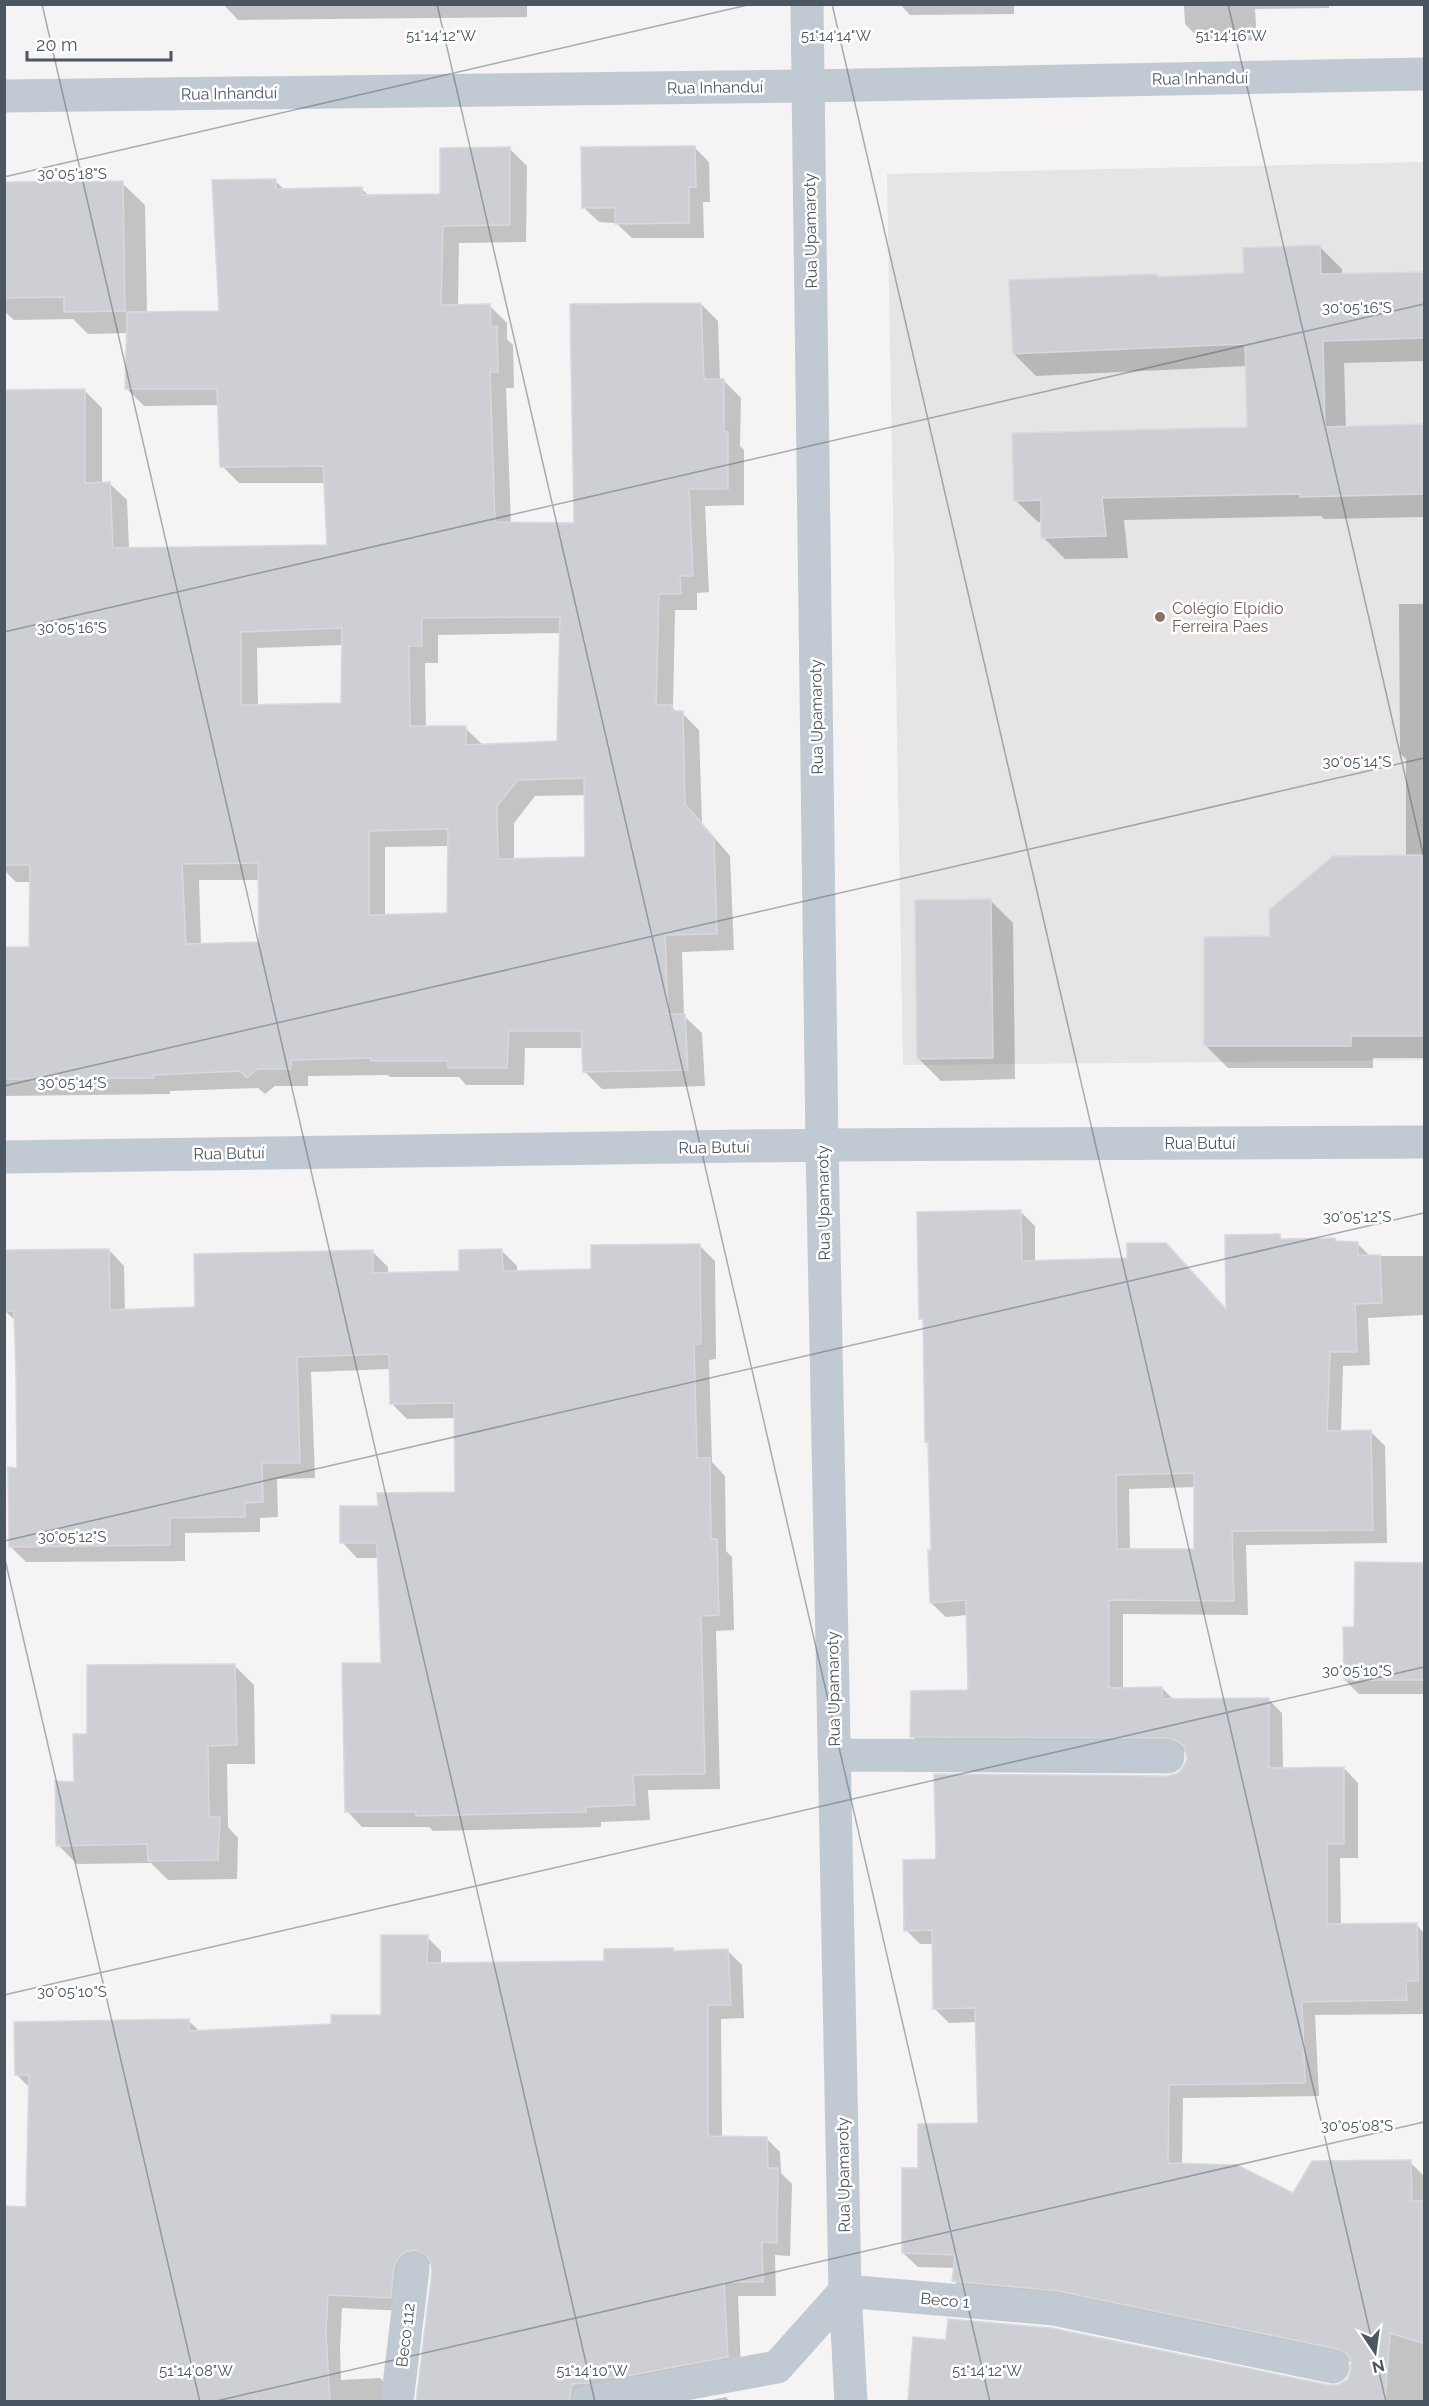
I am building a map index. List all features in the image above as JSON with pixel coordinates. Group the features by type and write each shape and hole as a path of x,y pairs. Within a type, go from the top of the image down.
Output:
{"street":[{"name":"Rua Upamaroty","path":"807,4 822,1145 845,2291 851,2402"},
{"name":"Rua Inhanduí","path":"4,96 808,86 1425,74"},
{"name":"Rua Butuí","path":"4,1156 822,1145 1425,1142"},
{"path":"834,1755 1168,1757"},
{"name":"Beco 112","path":"397,2402 413,2269"},
{"path":"588,2402 777,2367 845,2291"},
{"name":"Beco 1","path":"845,2291 1054,2309 1333,2367"}],"shaded area":[{"name":"Colégio Elpídio Ferreira Paes","path":"1424,162 1424,1060 903,1065 887,174"}],"building":[{"path":"695,146 696,187 689,187 689,223 615,224 615,208 582,208 581,147"},
{"path":"510,147 510,225 443,226 441,305 490,304 491,327 497,326 498,372 490,372 495,522 574,523 570,304 701,303 704,379 724,379 724,432 728,432 728,489 689,489 693,576 680,576 681,594 659,594 656,705 672,705 672,711 683,711 685,804 714,838 717,934 665,935 668,1014 685,1014 688,1070 583,1072 581,1031 509,1031 507,1068 448,1068 448,1061 371,1061 371,1058 291,1060 291,1069 258,1069 247,1078 240,1071 154,1075 154,1078 4,1079 4,947 29,947 30,865 4,865 4,390 85,389 85,483 110,482 113,548 327,545 323,466 220,467 217,389 125,389 127,312 219,311 212,180 276,179 276,189 362,187 362,195 440,194 440,148","holes":["560,617 557,741 466,745 466,726 410,726 409,646 422,646 422,618","342,628 341,703 241,705 241,632","584,778 585,857 498,859 497,806 518,780","448,829 447,913 369,915 369,831","258,863 259,942 186,944 182,864"]},
{"path":"123,181 125,311 64,312 64,297 4,298 4,182"},
{"path":"1320,245 1321,274 1425,272 1425,338 1323,341 1325,427 1425,424 1425,494 1102,498 1106,536 1041,538 1041,500 1014,501 1012,433 1247,427 1245,344 1013,354 1009,280 1244,273 1243,248"},
{"path":"1425,855 1425,1036 1351,1036 1351,1046 1204,1046 1204,937 1270,936 1269,910 1333,856"},
{"path":"991,899 993,1058 917,1059 915,900"},
{"path":"1021,1210 1022,1261 1127,1258 1127,1243 1166,1243 1226,1309 1225,1235 1280,1234 1280,1239 1335,1238 1335,1241 1358,1242 1358,1255 1380,1255 1382,1303 1355,1304 1357,1352 1330,1352 1327,1431 1371,1430 1373,1530 1232,1531 1234,1601 1109,1600 1109,1688 1162,1687 1162,1699 1269,1698 1269,1768 1344,1767 1344,1844 1327,1844 1327,1924 1417,1923 1418,1981 1406,1981 1407,2000 1302,2002 1305,2083 1169,2085 1168,2163 1237,2165 1293,2193 1312,2161 1411,2160 1412,2201 1425,2201 1425,2344 1390,2333 1385,2402 908,2402 913,2337 946,2340 948,2319 1051,2328 1329,2385 1338,2385 1347,2380 1351,2370 1351,2361 1346,2353 1337,2349 1058,2291 952,2281 955,2255 902,2253 902,2168 918,2168 918,2124 978,2123 975,2008 933,2009 932,1930 904,1931 903,1860 936,1859 934,1774 1168,1776 1178,1773 1187,1758 1184,1747 1168,1738 910,1737 911,1691 968,1690 966,1600 930,1603 928,1441 925,1442 923,1319 919,1319 917,1212","holes":["1194,1473 1194,1549 1117,1549 1116,1475"]},
{"path":"700,1244 701,1344 694,1344 697,1458 710,1458 711,1539 717,1539 719,1615 701,1616 705,1774 633,1775 635,1805 586,1807 586,1812 416,1816 416,1812 345,1812 342,1663 381,1663 377,1543 340,1543 340,1506 378,1506 377,1493 455,1492 454,1403 390,1404 389,1354 297,1357 300,1463 262,1463 263,1502 245,1503 245,1517 170,1518 170,1545 9,1547 8,1467 17,1468 16,1375 14,1311 4,1311 4,1250 109,1249 110,1310 195,1307 194,1254 373,1250 373,1273 459,1271 459,1250 502,1249 503,1271 591,1269 591,1245"},
{"path":"1355,1562 1425,1563 1425,1680 1344,1680 1343,1627 1354,1627"},
{"path":"235,1664 237,1745 208,1746 209,1817 220,1817 218,1860 148,1861 147,1844 56,1846 55,1781 74,1782 73,1734 87,1734 87,1665"},
{"path":"381,1935 428,1935 427,1963 604,1961 604,1949 673,1948 673,1951 728,1949 731,2005 708,2005 708,2136 767,2137 768,2168 778,2168 777,2243 762,2242 763,2282 724,2282 728,2357 621,2377 588,2379 589,2383 572,2384 569,2402 416,2402 432,2271 430,2261 425,2254 415,2250 405,2252 398,2258 394,2267 391,2298 328,2295 326,2334 330,2402 4,2402 4,2206 26,2207 29,2075 15,2075 14,2022 189,2019 189,2031 331,2024 331,2015 381,2015"}],"place":[{"name":"Colégio Elpídio Ferreira Paes","path":"1160,617"}]}
